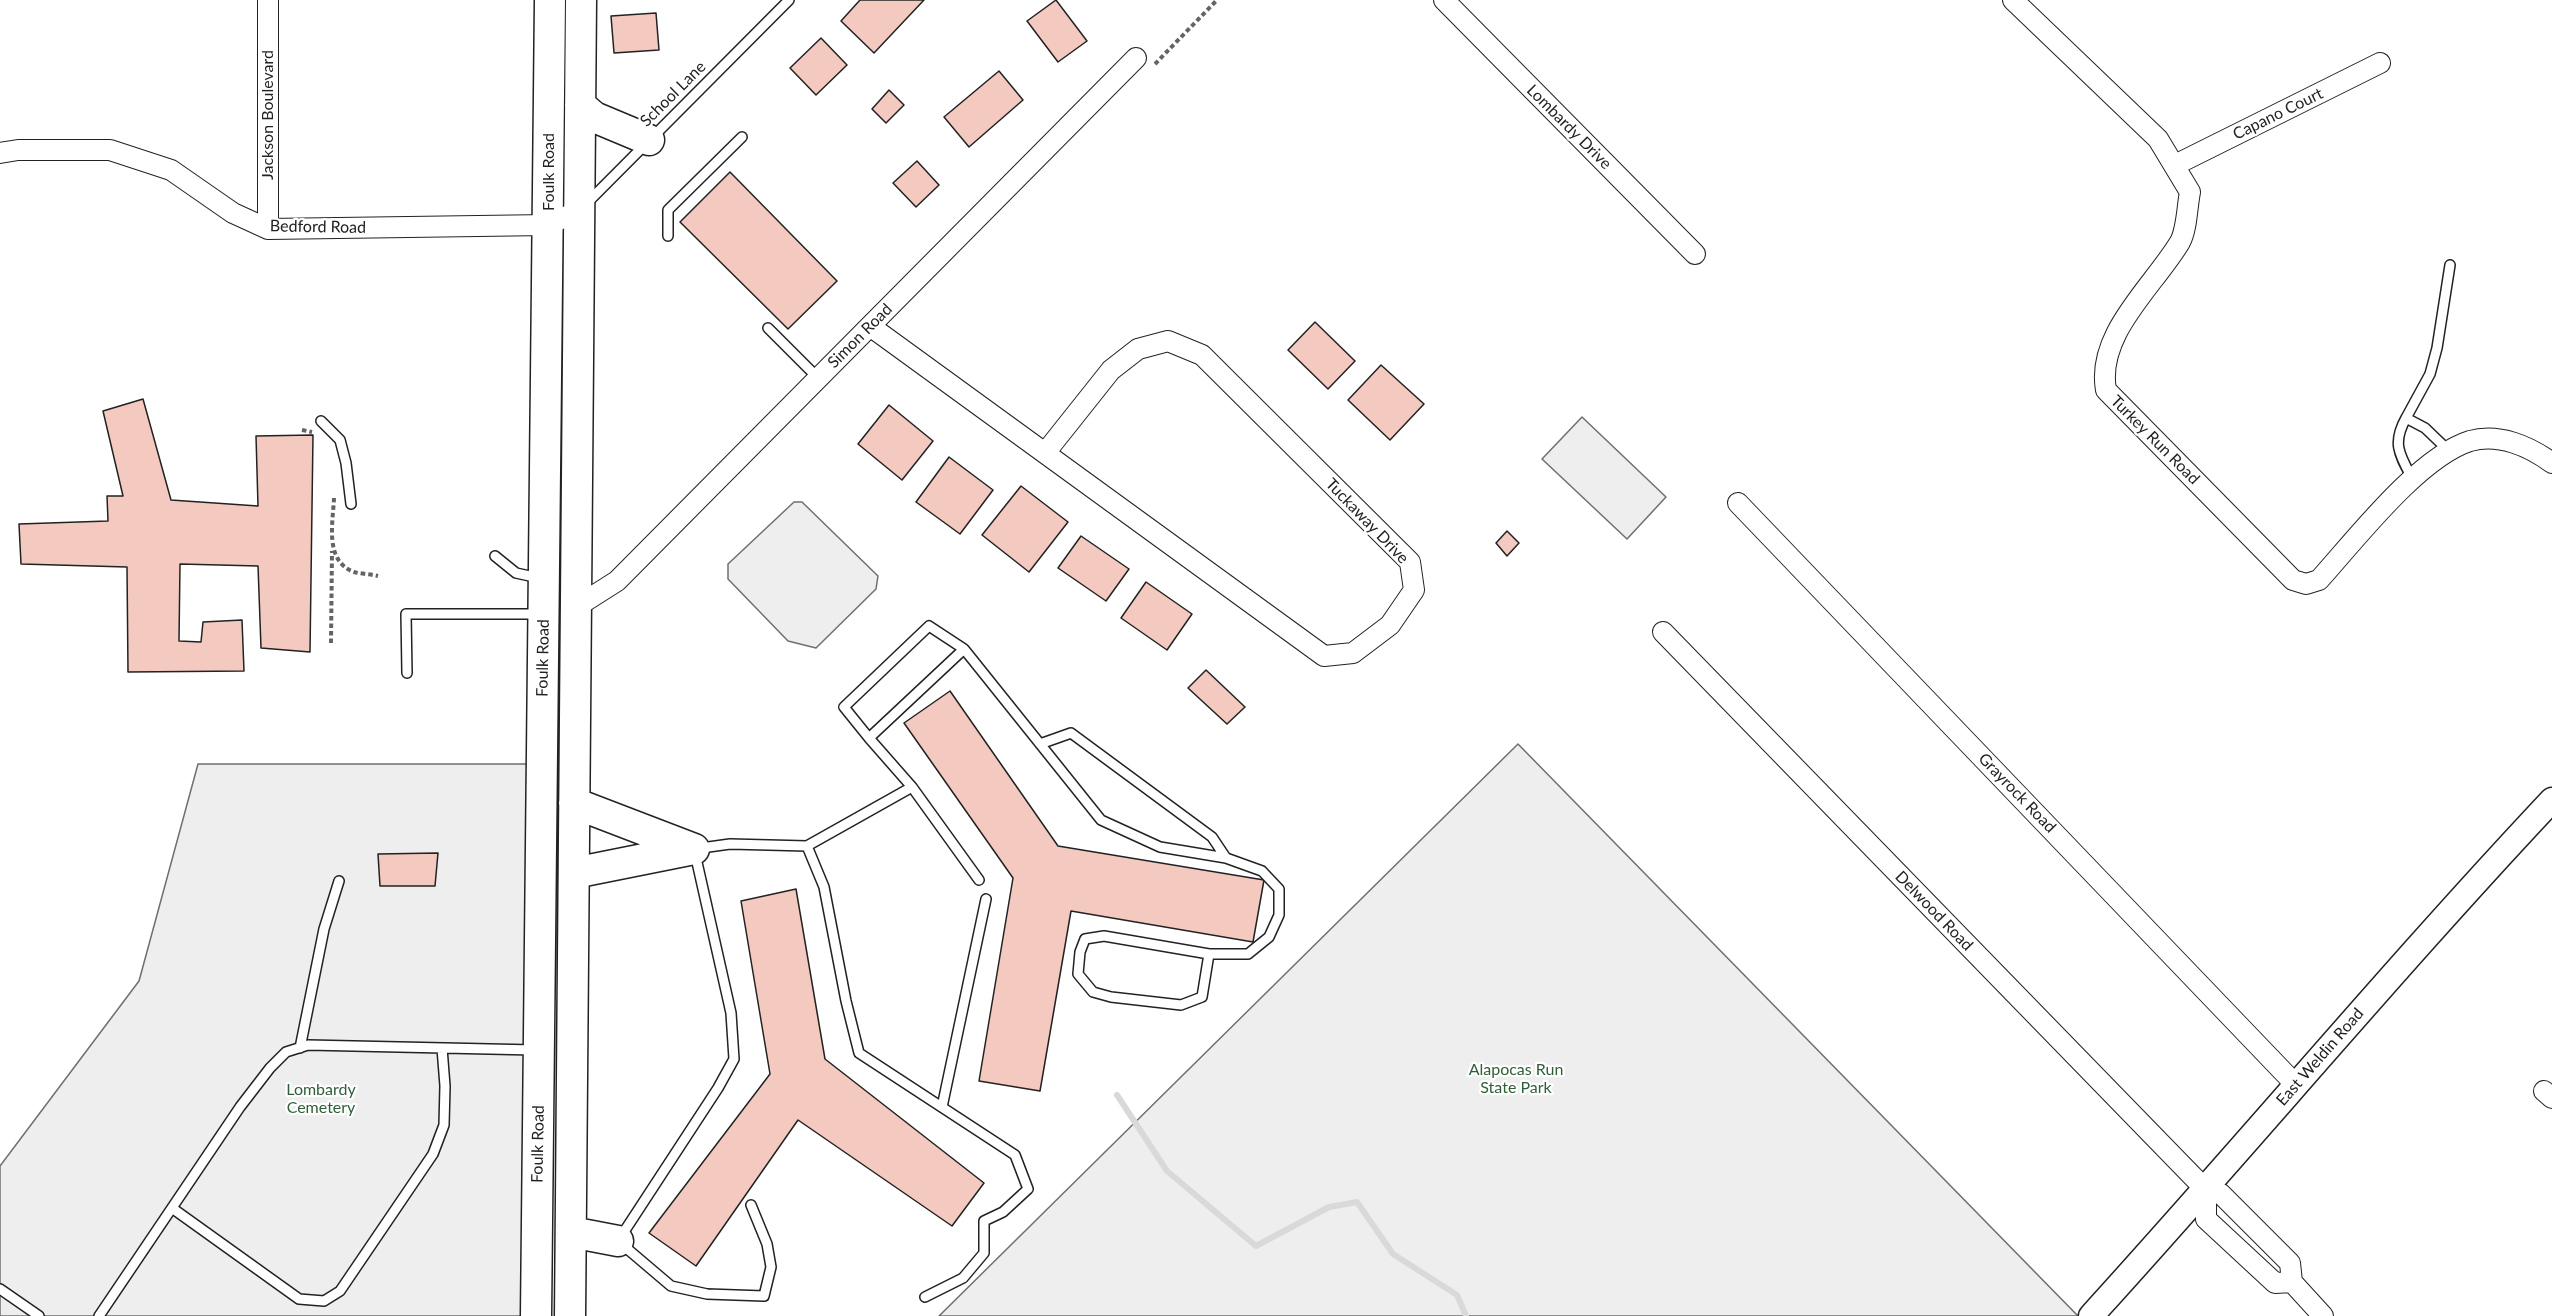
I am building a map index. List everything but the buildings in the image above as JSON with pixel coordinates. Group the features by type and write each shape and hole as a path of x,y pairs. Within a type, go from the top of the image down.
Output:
{"main road":[{"name":"Foulk Road","path":"536,1316 550,0"},
{"name":"Foulk Road","path":"570,1316 581,0"},
{"path":"580,105 594,117 649,140"},
{"path":"574,803 694,849"},
{"path":"574,873 694,849"},
{"path":"571,1232 618,1241"}],"street":[{"name":"Jackson Boulevard","path":"268,0 268,229"},
{"name":"Lombardy Drive","path":"1444,0 1695,254"},
{"name":"Turkey Run Road","path":"2013,0 2158,140 2190,192 2181,239 2116,333 2105,359 2103,373 2106,390 2294,580 2306,584 2319,580 2412,478 2449,452 2472,441 2508,440 2537,452 2552,463"},
{"name":"Simon Road","path":"576,607 617,581 870,326 1144,62"},
{"name":"Capano Court","path":"2175,165 2380,63"},
{"name":"Bedford Road","path":"0,153 18,150 110,150 171,170 233,213 268,229 548,225 580,210"},
{"name":"Tuckaway Drive","path":"870,326 1324,656 1353,653 1390,625 1414,591 1410,561 1202,355 1168,341 1138,349 1111,370 1045,453"},
{"name":"Grayrock Road","path":"1738,503 2295,1084"},
{"name":"Delwood Road","path":"1663,632 2206,1190 2221,1194 2290,1263 2292,1282"},
{"name":"East Weldin Road","path":"2091,1316 2206,1190 2295,1084 2552,800"},
{"path":"539,1050 571,1050"},
{"path":"2206,1190 2206,1219 2275,1283 2292,1282 2323,1316"}],"lane":[{"name":"School Lane","path":"580,210 789,0"},
{"path":"668,236 668,210 742,137"},
{"path":"2412,478 2398,446 2397,434 2430,374 2437,348 2450,266"},
{"path":"768,328 818,378"},
{"path":"2406,417 2426,428 2449,452"},
{"path":"321,421 340,440 346,463 351,504"},
{"path":"495,556 516,573 544,579"},
{"path":"407,673 406,614 544,614"},
{"path":"979,880 912,787 844,707 929,626 964,649 1101,820 1160,847 1226,858 1262,871 1279,889 1279,915 1269,937 1248,954 1209,954 1104,936 1085,939 1080,952 1078,974 1093,992 1111,997 1181,1005 1202,997 1209,954"},
{"path":"869,738 964,649"},
{"path":"1040,744 1071,733 1212,837 1226,858"},
{"path":"751,1205 767,1244 771,1267 764,1296 707,1294 671,1286 618,1241 718,1088 734,1059 731,1013 694,849 730,844 807,846 912,787"},
{"path":"807,846 824,887 846,1001 859,1053 1015,1155 1028,1188 1003,1212 984,1221 984,1253 963,1278 925,1297"},
{"path":"300,1048 324,929 339,881"},
{"path":"942,1107 986,900"},
{"path":"99,1316 270,1068 286,1052 308,1045 539,1050"},
{"path":"172,1208 299,1299 324,1301 340,1291 433,1154 444,1125 445,1086 442,1048"},
{"path":"0,1289 39,1316"}],"path":[{"path":"1144,62 1217,0"},
{"path":"331,644 332,550"}],"green space":[{"path":"1582,417 1666,497 1627,539 1542,459"},
{"path":"794,502 802,502 878,576 876,589 816,648 788,641 728,579 728,564"},
{"name":"Alapocas Run State Park","path":"1518,744 2078,1316 939,1316"},
{"name":"Lombardy Cemetery","path":"198,764 542,764 536,1316 0,1316 0,1166 139,981"}],"waterway":[{"path":"1117,1095 1167,1171 1256,1246 1329,1207 1357,1202 1393,1254 1457,1295 1466,1316"}]}
